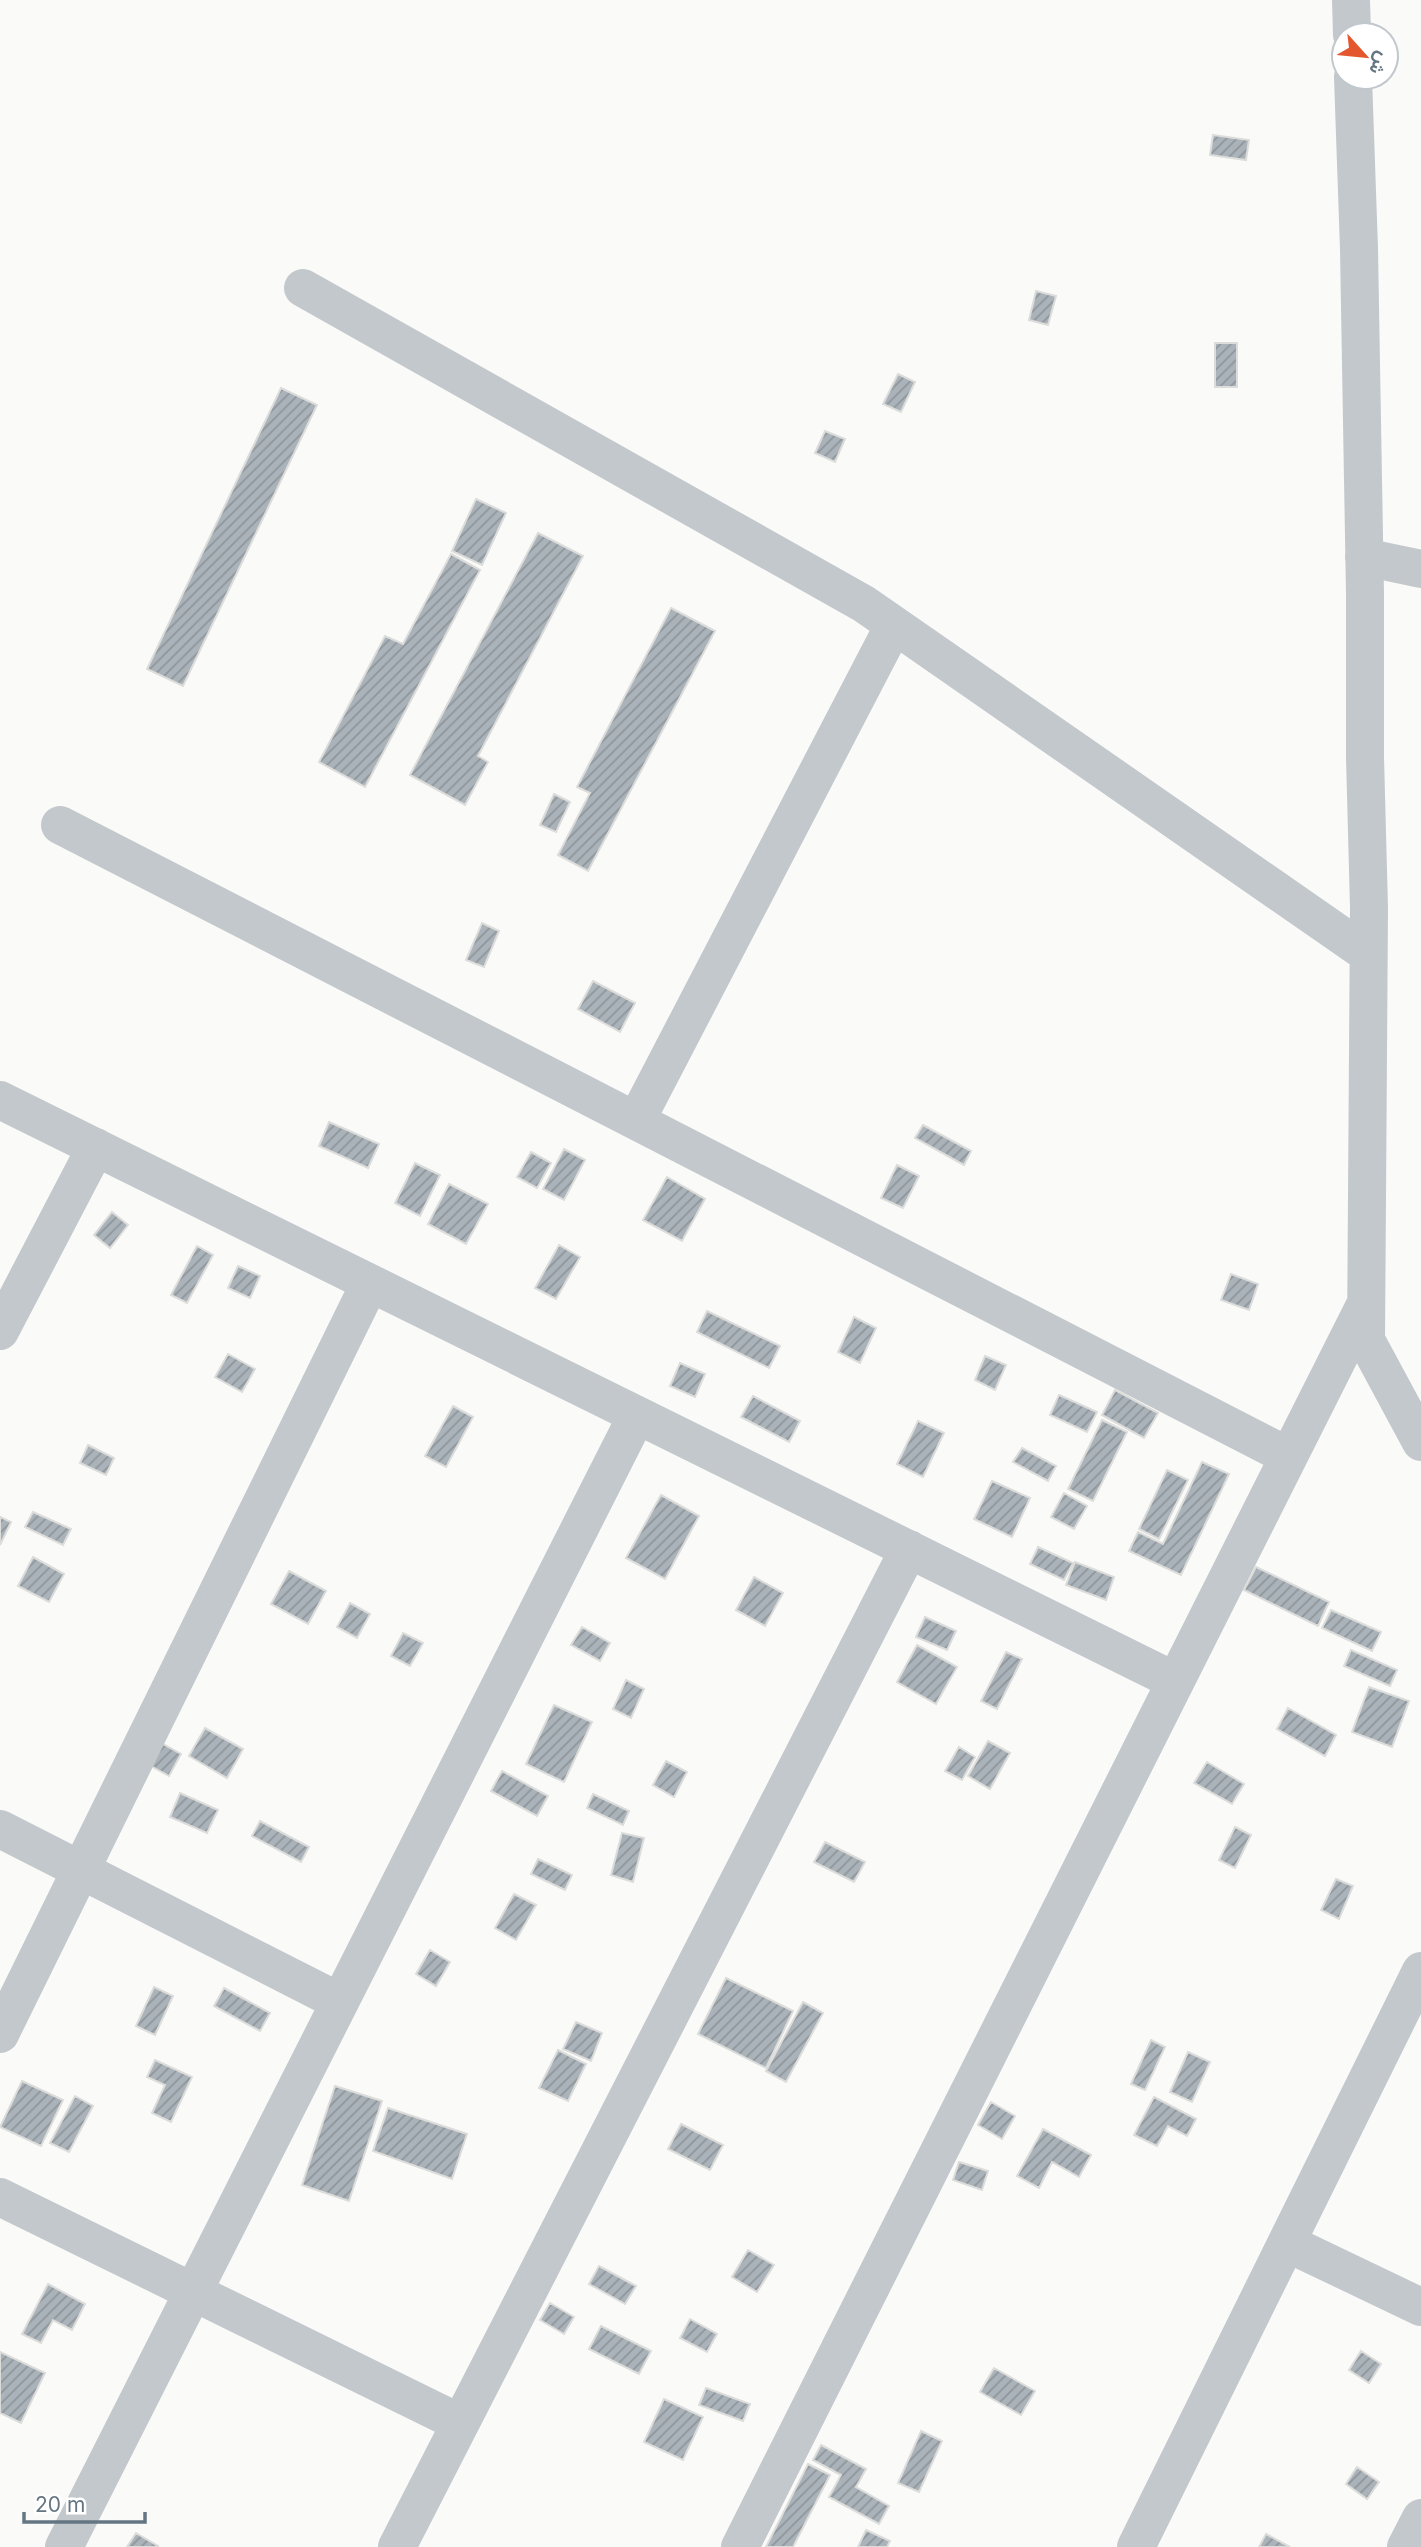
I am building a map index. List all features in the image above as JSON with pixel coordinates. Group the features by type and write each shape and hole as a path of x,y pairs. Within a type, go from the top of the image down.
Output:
{"street":[{"path":"1351,0 1352,21"},
{"path":"1353,91 1359,249 1368,954 1366,1340 1421,1442"},
{"path":"303,288 864,604 1368,954"},
{"path":"1364,557 1421,569"},
{"path":"636,1121 894,625"},
{"path":"60,825 1288,1456"},
{"path":"0,1100 1175,1681"},
{"path":"0,1331 96,1147"},
{"path":"0,2034 370,1283"},
{"path":"740,2547 1366,1303"},
{"path":"64,2547 637,1415"},
{"path":"397,2547 909,1549"},
{"path":"0,1829 340,2002"},
{"path":"1136,2547 1421,1971"},
{"path":"0,2197 460,2423"},
{"path":"1287,2243 1421,2307"},
{"path":"1406,2547 1421,2518"}],"building":[{"path":"1213,135 1249,140 1246,160 1210,155"},
{"path":"1036,291 1056,296 1048,325 1029,320"},
{"path":"1215,343 1237,343 1237,387 1215,387"},
{"path":"898,374 915,382 901,412 883,404"},
{"path":"281,388 317,405 183,686 147,669"},
{"path":"825,431 845,439 835,462 815,453"},
{"path":"476,499 506,513 482,565 452,551"},
{"path":"538,533 583,556 478,756 488,762 465,805 410,775"},
{"path":"451,554 480,570 365,787 319,762 385,636 403,644"},
{"path":"671,608 715,631 588,871 558,855 590,793 577,787"},
{"path":"554,794 570,802 556,832 540,825"},
{"path":"482,923 499,931 484,967 466,960"},
{"path":"593,981 635,1003 620,1032 578,1009"},
{"path":"329,1122 379,1144 368,1168 319,1146"},
{"path":"923,1125 971,1151 964,1165 915,1138"},
{"path":"564,1149 585,1160 564,1200 543,1189"},
{"path":"531,1152 551,1163 537,1188 517,1177"},
{"path":"415,1163 440,1175 420,1216 395,1203"},
{"path":"897,1165 919,1176 903,1208 881,1198"},
{"path":"667,1177 705,1199 682,1241 643,1220"},
{"path":"449,1184 488,1204 466,1244 428,1224"},
{"path":"112,1212 128,1225 110,1248 94,1235"},
{"path":"559,1245 580,1257 556,1299 535,1288"},
{"path":"197,1246 213,1255 187,1303 171,1295"},
{"path":"238,1266 260,1276 250,1298 228,1288"},
{"path":"1231,1274 1258,1284 1249,1310 1221,1300"},
{"path":"707,1311 780,1346 769,1368 697,1332"},
{"path":"854,1317 876,1328 860,1363 838,1352"},
{"path":"228,1354 255,1369 242,1392 215,1377"},
{"path":"985,1356 1006,1365 995,1390 975,1380"},
{"path":"680,1363 705,1374 695,1397 670,1386"},
{"path":"1115,1390 1158,1413 1144,1438 1102,1415"},
{"path":"1059,1395 1097,1412 1087,1432 1050,1415"},
{"path":"753,1396 800,1421 789,1442 741,1417"},
{"path":"453,1406 473,1417 446,1467 425,1456"},
{"path":"1102,1420 1127,1432 1093,1501 1068,1489"},
{"path":"918,1421 944,1433 923,1477 897,1464"},
{"path":"88,1445 114,1458 106,1475 80,1463"},
{"path":"1022,1448 1056,1466 1048,1481 1013,1462"},
{"path":"1202,1462 1229,1474 1181,1575 1129,1551 1138,1532 1163,1544"},
{"path":"1167,1470 1188,1480 1159,1539 1139,1529"},
{"path":"992,1481 1030,1498 1012,1537 974,1519"},
{"path":"1064,1493 1087,1506 1074,1529 1051,1517"},
{"path":"661,1495 699,1516 665,1579 626,1558"},
{"path":"33,1512 71,1529 63,1545 25,1527"},
{"path":"0,1517 11,1522 0,1545"},
{"path":"1038,1547 1073,1563 1064,1580 1030,1564"},
{"path":"33,1557 64,1574 49,1602 18,1586"},
{"path":"1075,1562 1114,1577 1106,1600 1066,1585"},
{"path":"1256,1567 1329,1602 1318,1626 1244,1590"},
{"path":"289,1571 326,1591 308,1624 271,1604"},
{"path":"754,1577 783,1593 765,1626 736,1610"},
{"path":"350,1603 370,1614 357,1638 337,1627"},
{"path":"1331,1610 1381,1632 1372,1651 1322,1628"},
{"path":"925,1617 956,1631 947,1650 916,1637"},
{"path":"582,1627 610,1643 600,1661 571,1645"},
{"path":"403,1633 423,1643 410,1666 391,1656"},
{"path":"917,1645 957,1667 936,1704 897,1682"},
{"path":"1351,1650 1397,1670 1390,1686 1344,1666"},
{"path":"1006,1652 1022,1659 997,1709 981,1701"},
{"path":"626,1680 644,1689 631,1718 613,1709"},
{"path":"1369,1687 1409,1701 1392,1747 1352,1732"},
{"path":"554,1705 592,1722 564,1782 526,1764"},
{"path":"1288,1708 1336,1735 1325,1756 1277,1729"},
{"path":"205,1728 243,1749 227,1778 189,1756"},
{"path":"154,1739 181,1754 169,1776 142,1761"},
{"path":"988,1741 1010,1753 990,1789 968,1776"},
{"path":"959,1747 975,1757 962,1780 945,1771"},
{"path":"666,1761 687,1772 674,1797 653,1785"},
{"path":"1207,1762 1244,1784 1232,1804 1194,1783"},
{"path":"502,1771 548,1796 537,1816 491,1791"},
{"path":"180,1793 218,1810 207,1833 170,1817"},
{"path":"593,1794 629,1811 623,1825 587,1808"},
{"path":"260,1821 309,1847 301,1862 252,1836"},
{"path":"1235,1827 1251,1835 1235,1868 1219,1860"},
{"path":"622,1833 644,1838 633,1882 611,1875"},
{"path":"825,1842 865,1862 854,1882 814,1862"},
{"path":"538,1859 572,1875 565,1890 531,1874"},
{"path":"1336,1879 1353,1886 1339,1919 1321,1910"},
{"path":"514,1894 536,1905 516,1940 495,1928"},
{"path":"430,1950 450,1962 436,1986 416,1974"},
{"path":"726,1978 793,2011 766,2068 698,2034"},
{"path":"154,1987 173,1996 155,2035 136,2026"},
{"path":"224,1988 270,2013 260,2031 214,2006"},
{"path":"803,2002 823,2013 786,2082 766,2071"},
{"path":"576,2022 602,2033 591,2061 563,2049"},
{"path":"1151,2040 1165,2047 1145,2090 1131,2084"},
{"path":"558,2050 586,2064 568,2101 539,2088"},
{"path":"1188,2052 1210,2062 1192,2102 1170,2092"},
{"path":"155,2060 192,2077 171,2122 152,2113 165,2085 147,2077"},
{"path":"22,2081 63,2100 41,2146 0,2127"},
{"path":"335,2086 382,2101 349,2201 302,2185"},
{"path":"75,2096 93,2106 69,2152 50,2143"},
{"path":"1154,2097 1196,2119 1187,2136 1168,2126 1157,2146 1134,2135"},
{"path":"991,2102 1015,2116 1002,2139 978,2125"},
{"path":"388,2108 467,2134 452,2179 373,2151"},
{"path":"681,2124 723,2145 710,2170 668,2149"},
{"path":"1043,2129 1091,2155 1079,2177 1052,2162 1039,2188 1017,2176"},
{"path":"959,2162 988,2171 982,2190 953,2180"},
{"path":"748,2250 774,2265 757,2292 732,2277"},
{"path":"599,2266 636,2286 625,2304 589,2284"},
{"path":"48,2284 85,2304 72,2330 53,2320 41,2343 22,2334"},
{"path":"550,2303 574,2317 564,2334 540,2320"},
{"path":"690,2319 717,2334 707,2352 680,2338"},
{"path":"601,2326 651,2351 639,2374 589,2349"},
{"path":"1361,2351 1381,2364 1369,2383 1349,2370"},
{"path":"0,2352 45,2373 21,2423 0,2413"},
{"path":"994,2368 1035,2391 1021,2415 980,2392"},
{"path":"706,2388 750,2404 743,2421 699,2405"},
{"path":"664,2399 703,2417 683,2460 644,2442"},
{"path":"921,2431 942,2441 919,2492 898,2483"},
{"path":"821,2445 866,2469 856,2487 889,2506 879,2524 829,2497 841,2475 813,2460"},
{"path":"808,2464 830,2475 793,2547 766,2547"},
{"path":"1357,2467 1379,2482 1367,2499 1346,2484"},
{"path":"866,2530 890,2541 887,2547 858,2547"},
{"path":"136,2533 158,2546 127,2547"},
{"path":"1266,2534 1290,2547 1259,2547"}]}
